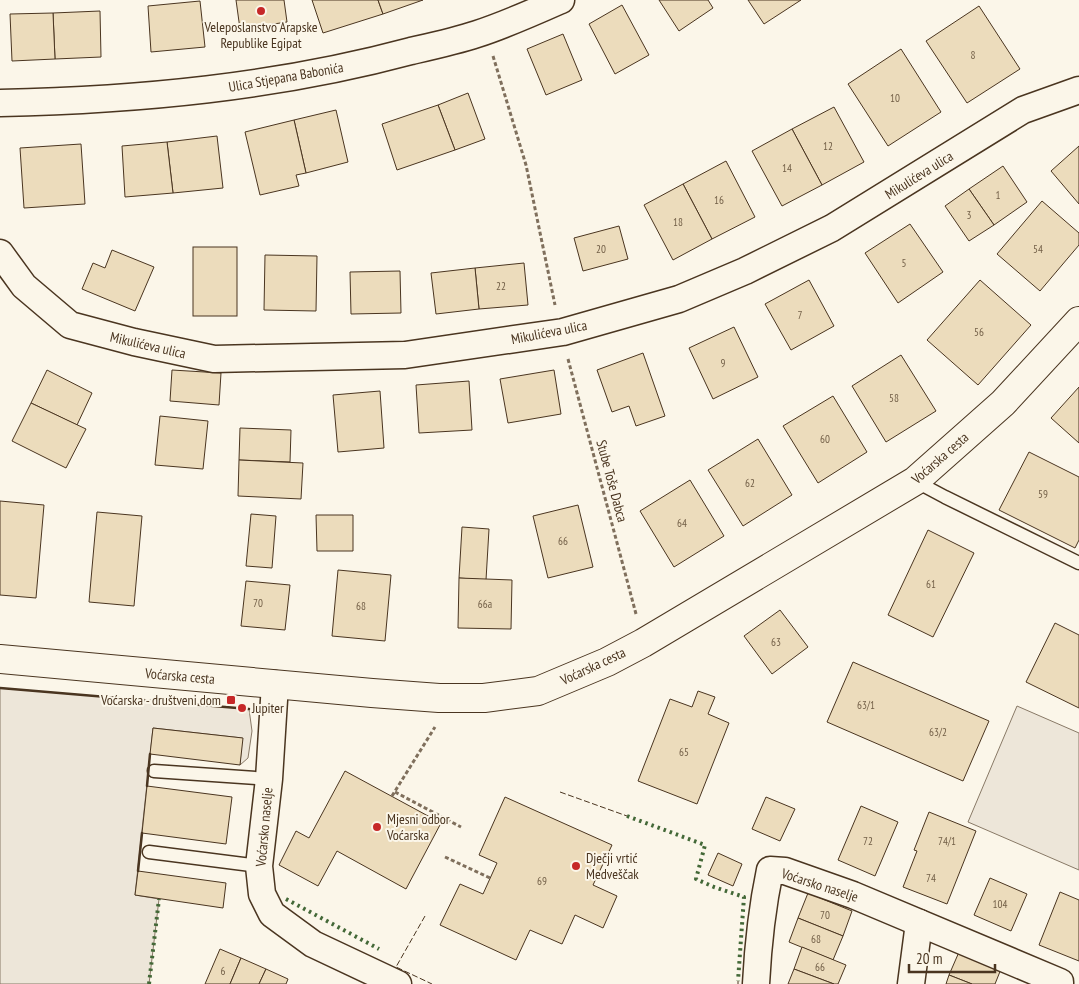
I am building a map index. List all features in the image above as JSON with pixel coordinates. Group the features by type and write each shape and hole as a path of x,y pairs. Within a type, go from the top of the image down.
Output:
{"street":[{"name":"Ulica Stjepana Babonića","path":"0,103 71,101 159,95 260,84 381,59 478,34 561,0"},
{"name":"Mikulićeva ulica","path":"0,254 24,286 70,326 214,359 405,355 553,334 679,299 745,271 832,228 1023,110 1079,90"},
{"name":"Voćarska cesta","path":"0,660 439,698 484,698 538,691 607,662 643,643 915,481 1003,403 1079,321"},
{"name":"Voćarsko naselje","path":"275,684 269,779 260,866 262,894 272,914 313,944 398,984"},
{"name":"Voćarsko naselje","path":"756,984 763,900 770,870 785,871 853,895 1060,982 1060,984"},
{"path":"911,984 919,923"}],"lane":[{"path":"915,481 1079,563"},
{"path":"154,771 269,779"},
{"path":"149,852 260,866"}],"path":[{"path":"496,63 526,165 556,306"},
{"name":"Stube Toše Dabca","path":"567,352 636,615"},
{"path":"392,796 435,727 441,723"},
{"path":"395,792 460,827"},
{"path":"445,857 490,878"}],"shaded area":[{"path":"0,688 249,709 252,731 248,758 240,765 242,738 153,728 135,895 159,899 149,984 0,984"},
{"path":"1017,706 1079,733 1079,870 968,822"}],"building":[{"name":"Veleposlanstvo Arapske Republike Egipat","path":"236,0 284,0 287,22 240,29"},
{"path":"312,0 378,0 383,14 323,33"},
{"path":"378,0 423,0 383,14"},
{"path":"659,0 708,0 713,8 679,31"},
{"path":"748,0 801,0 764,24"},
{"path":"200,1 205,47 151,52 148,6"},
{"path":"622,5 649,55 615,74 589,24"},
{"path":"979,6 1020,69 967,103 926,41"},
{"path":"100,11 101,57 55,59 53,13"},
{"path":"53,13 55,59 12,61 10,14"},
{"path":"563,34 582,80 546,95 527,49"},
{"path":"901,49 941,112 888,146 848,84"},
{"path":"468,93 485,139 455,150 438,105"},
{"path":"438,105 455,150 397,170 382,124"},
{"path":"834,107 864,162 822,185 792,129"},
{"path":"336,110 348,162 306,173 294,120"},
{"path":"294,120 306,173 296,175 299,186 260,195 245,132"},
{"path":"792,129 822,185 782,206 752,151"},
{"path":"217,136 223,188 173,193 167,142"},
{"path":"167,142 173,193 125,197 122,146"},
{"path":"81,144 85,204 24,208 20,148"},
{"path":"1079,146 1079,204 1051,171"},
{"path":"726,161 755,217 712,239 683,184"},
{"path":"1003,166 1027,202 994,225 969,189"},
{"path":"683,184 712,239 673,260 644,205"},
{"path":"969,189 994,225 969,241 945,206"},
{"path":"1042,201 1079,233 1079,245 1040,291 997,254"},
{"path":"910,224 943,272 898,303 865,253"},
{"path":"619,226 628,259 583,271 574,238"},
{"path":"193,247 237,247 237,316 193,316"},
{"path":"112,250 154,267 135,311 82,289 93,263 105,268"},
{"path":"265,255 317,256 316,311 264,310"},
{"path":"524,263 528,305 479,309 475,268"},
{"path":"475,268 479,309 436,314 431,273"},
{"path":"400,271 401,313 351,314 350,272"},
{"path":"809,280 834,326 791,350 765,304"},
{"path":"980,280 1031,325 978,385 927,340"},
{"path":"734,327 758,377 713,399 689,348"},
{"path":"643,353 665,416 636,426 629,406 612,412 597,370"},
{"path":"901,355 936,411 886,442 852,386"},
{"path":"47,370 92,393 77,425 31,403"},
{"path":"172,370 221,373 219,405 170,401"},
{"path":"554,370 561,414 508,423 500,379"},
{"path":"469,381 472,430 419,433 416,385"},
{"path":"1079,387 1079,443 1051,418"},
{"path":"380,391 384,448 338,452 333,395"},
{"path":"833,396 867,452 818,483 783,426"},
{"path":"31,403 86,429 66,468 12,441"},
{"path":"160,416 208,421 203,469 155,465"},
{"path":"240,428 291,430 290,462 239,460"},
{"path":"758,439 792,495 743,526 708,470"},
{"path":"1029,452 1079,477 1079,540 1075,548 999,510"},
{"path":"239,460 303,463 301,499 238,496"},
{"path":"690,480 724,536 674,567 640,511"},
{"path":"0,501 44,505 36,598 0,595"},
{"path":"578,505 593,567 548,578 533,516"},
{"path":"97,512 142,516 134,606 89,602"},
{"path":"251,514 276,516 272,568 246,566"},
{"path":"316,515 353,515 353,551 317,551"},
{"path":"462,527 489,529 486,580 459,578"},
{"path":"928,530 974,553 933,637 888,615"},
{"path":"338,570 391,575 385,641 332,636"},
{"path":"459,578 512,580 511,629 458,628"},
{"path":"246,581 290,585 285,630 241,626"},
{"path":"780,610 808,647 772,674 744,636"},
{"path":"1055,623 1079,635 1079,708 1026,682"},
{"path":"853,662 989,721 963,781 827,722"},
{"path":"698,691 715,697 708,714 729,723 697,804 638,781 670,699 692,707"},
{"path":"153,728 243,738 240,765 150,754"},
{"name":"Mjesni odbor Voćarska","path":"345,771 441,823 406,889 337,851 318,886 279,865 296,831 309,838"},
{"path":"147,786 232,797 226,844 142,833"},
{"path":"505,797 612,845 593,885 617,896 603,928 575,915 562,944 530,930 516,960 440,925 460,884 483,894 497,863 479,855"},
{"path":"766,797 795,809 780,841 752,829"},
{"path":"861,806 898,822 875,876 838,860"},
{"path":"929,812 976,831 947,904 903,887 917,851 914,850"},
{"path":"718,853 742,864 733,886 708,875"},
{"path":"138,871 226,883 223,908 135,895"},
{"path":"990,878 1027,894 1011,931 974,915"},
{"path":"1060,892 1079,900 1079,961 1039,945"},
{"path":"808,893 852,911 843,936 798,918"},
{"path":"798,918 843,936 833,960 789,942"},
{"path":"802,947 846,965 838,984 794,969"},
{"path":"220,949 241,958 230,984 205,984"},
{"path":"959,952 1001,969 995,984 972,984 949,975"},
{"path":"241,958 266,969 259,984 230,984"},
{"path":"266,969 288,979 286,984 259,984"},
{"path":"794,969 834,984 788,984"},
{"path":"949,975 972,984 946,984"}],"hedge":[{"path":"627,816 705,845 696,879 744,897 738,981"},
{"path":"149,984 159,899"},
{"path":"286,899 379,949"}],"fence":[{"path":"560,792 627,816"},
{"path":"425,916 396,967 432,984"}],"wall":[{"path":"0,688 249,709"},
{"path":"147,786 150,754"},
{"path":"138,871 142,833"}],"place":[{"name":"Veleposlanstvo Arapske Republike Egipat","path":"261,11"},
{"name":"Voćarska - društveni dom","path":"231,700"},
{"name":"Jupiter","path":"242,708"},
{"name":"Mjesni odbor Voćarska","path":"377,827"},
{"name":"Dječji vrtić Medveščak","path":"576,866"}]}
